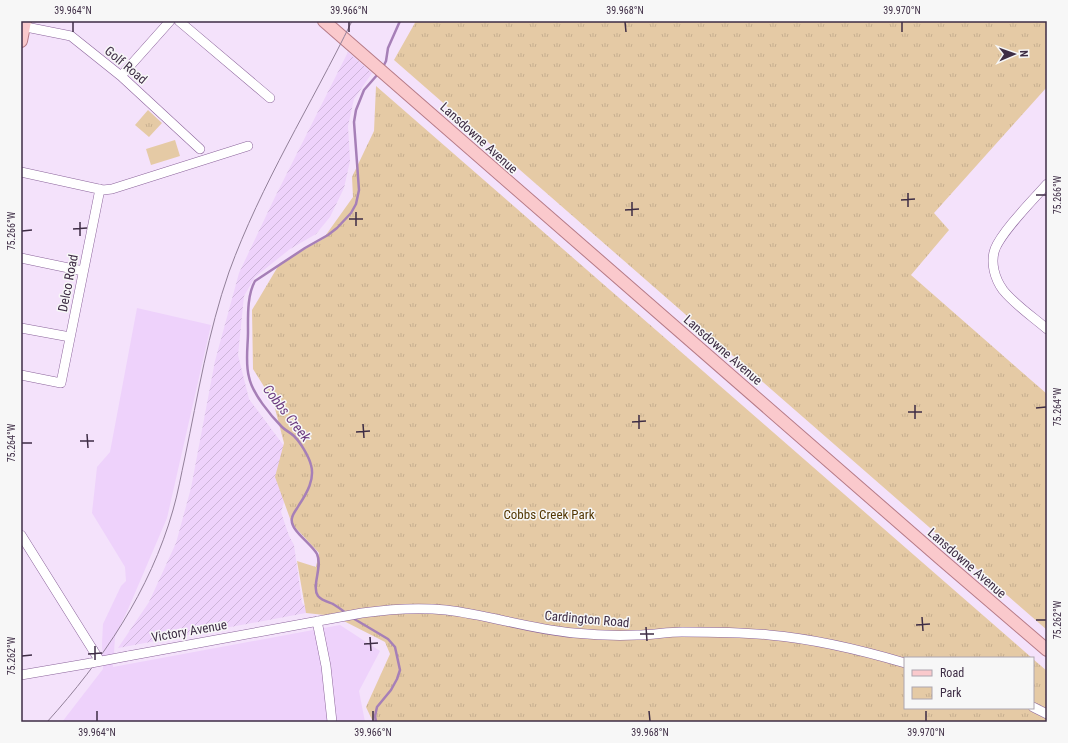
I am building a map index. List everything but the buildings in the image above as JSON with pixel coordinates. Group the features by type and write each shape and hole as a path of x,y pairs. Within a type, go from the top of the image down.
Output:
{"main road":[{"name":"Lansdowne Avenue","path":"324,21 929,549 1047,650"},
{"path":"21,41 23,25"}],"street":[{"path":"121,76 170,21"},
{"path":"179,21 270,98"},
{"name":"Golf Road","path":"23,25 71,36 121,76 200,149"},
{"path":"21,172 100,189 112,189 248,146"},
{"path":"1047,184 1004,234 995,250 993,265 997,281 1004,290 1047,328"},
{"name":"Delco Road","path":"21,375 61,383 100,189"},
{"path":"21,258 83,271"},
{"path":"21,328 70,337"},
{"path":"21,535 100,661"},
{"name":"Cardington Road","path":"362,613 406,608 434,609 464,613 538,628 610,636 637,636 681,632 769,635 840,646 904,663"},
{"name":"Victory Avenue","path":"21,675 362,613"},
{"path":"318,621 326,666 332,722"},
{"path":"1034,708 1047,714"}],"shaded area":[{"path":"348,52 372,73 354,99 348,126 350,161 344,188 330,217 316,234 290,249 255,277 244,296 238,355 249,399 287,450 294,469 281,512 289,536 294,545 302,603 311,612 118,648 149,602 176,543 191,488 215,361 239,273 275,197"},
{"path":"137,308 211,325 167,518 115,637 113,667 340,625 380,651 359,691 365,722 62,722 103,669 103,624 121,586 126,581 125,567 92,513 97,467 110,452"}],"green space":[{"path":"416,21 1047,21 1047,87 934,213 949,230 911,275 1047,394 1047,630 394,60"},
{"name":"Cobbs Creek Park","path":"376,86 1031,657 904,657 904,709 1034,709 1034,660 1047,671 1047,722 373,722 366,707 390,654 385,642 334,616 306,613 297,561 316,567 319,553 292,524 275,477 284,443 273,401 253,369 252,310 280,263 323,239 353,197 352,177 374,131"},
{"path":"148,110 162,123 149,137 135,125"},
{"path":"175,140 180,156 151,165 146,149"}],"waterway":[{"name":"Cobbs Creek","path":"383,67 386,61 388,48 400,21"},
{"name":"Cobbs Creek","path":"346,613 318,596 316,592 319,565 317,554 297,532 292,523 293,514 310,486 312,475 311,465 307,454 299,442 262,404 251,383 247,360 248,306 252,287 255,281 305,248 328,235 351,213 356,204 359,190 354,122 356,110 364,90 378,74"},
{"name":"Cobbs Creek","path":"351,617 388,639 395,647 400,670 391,690 377,707 375,716 376,722"}],"tram line":[{"path":"47,722 68,698 105,649 138,596 151,569 163,540 175,504 209,341 229,272 242,239 271,176 352,21"}]}
